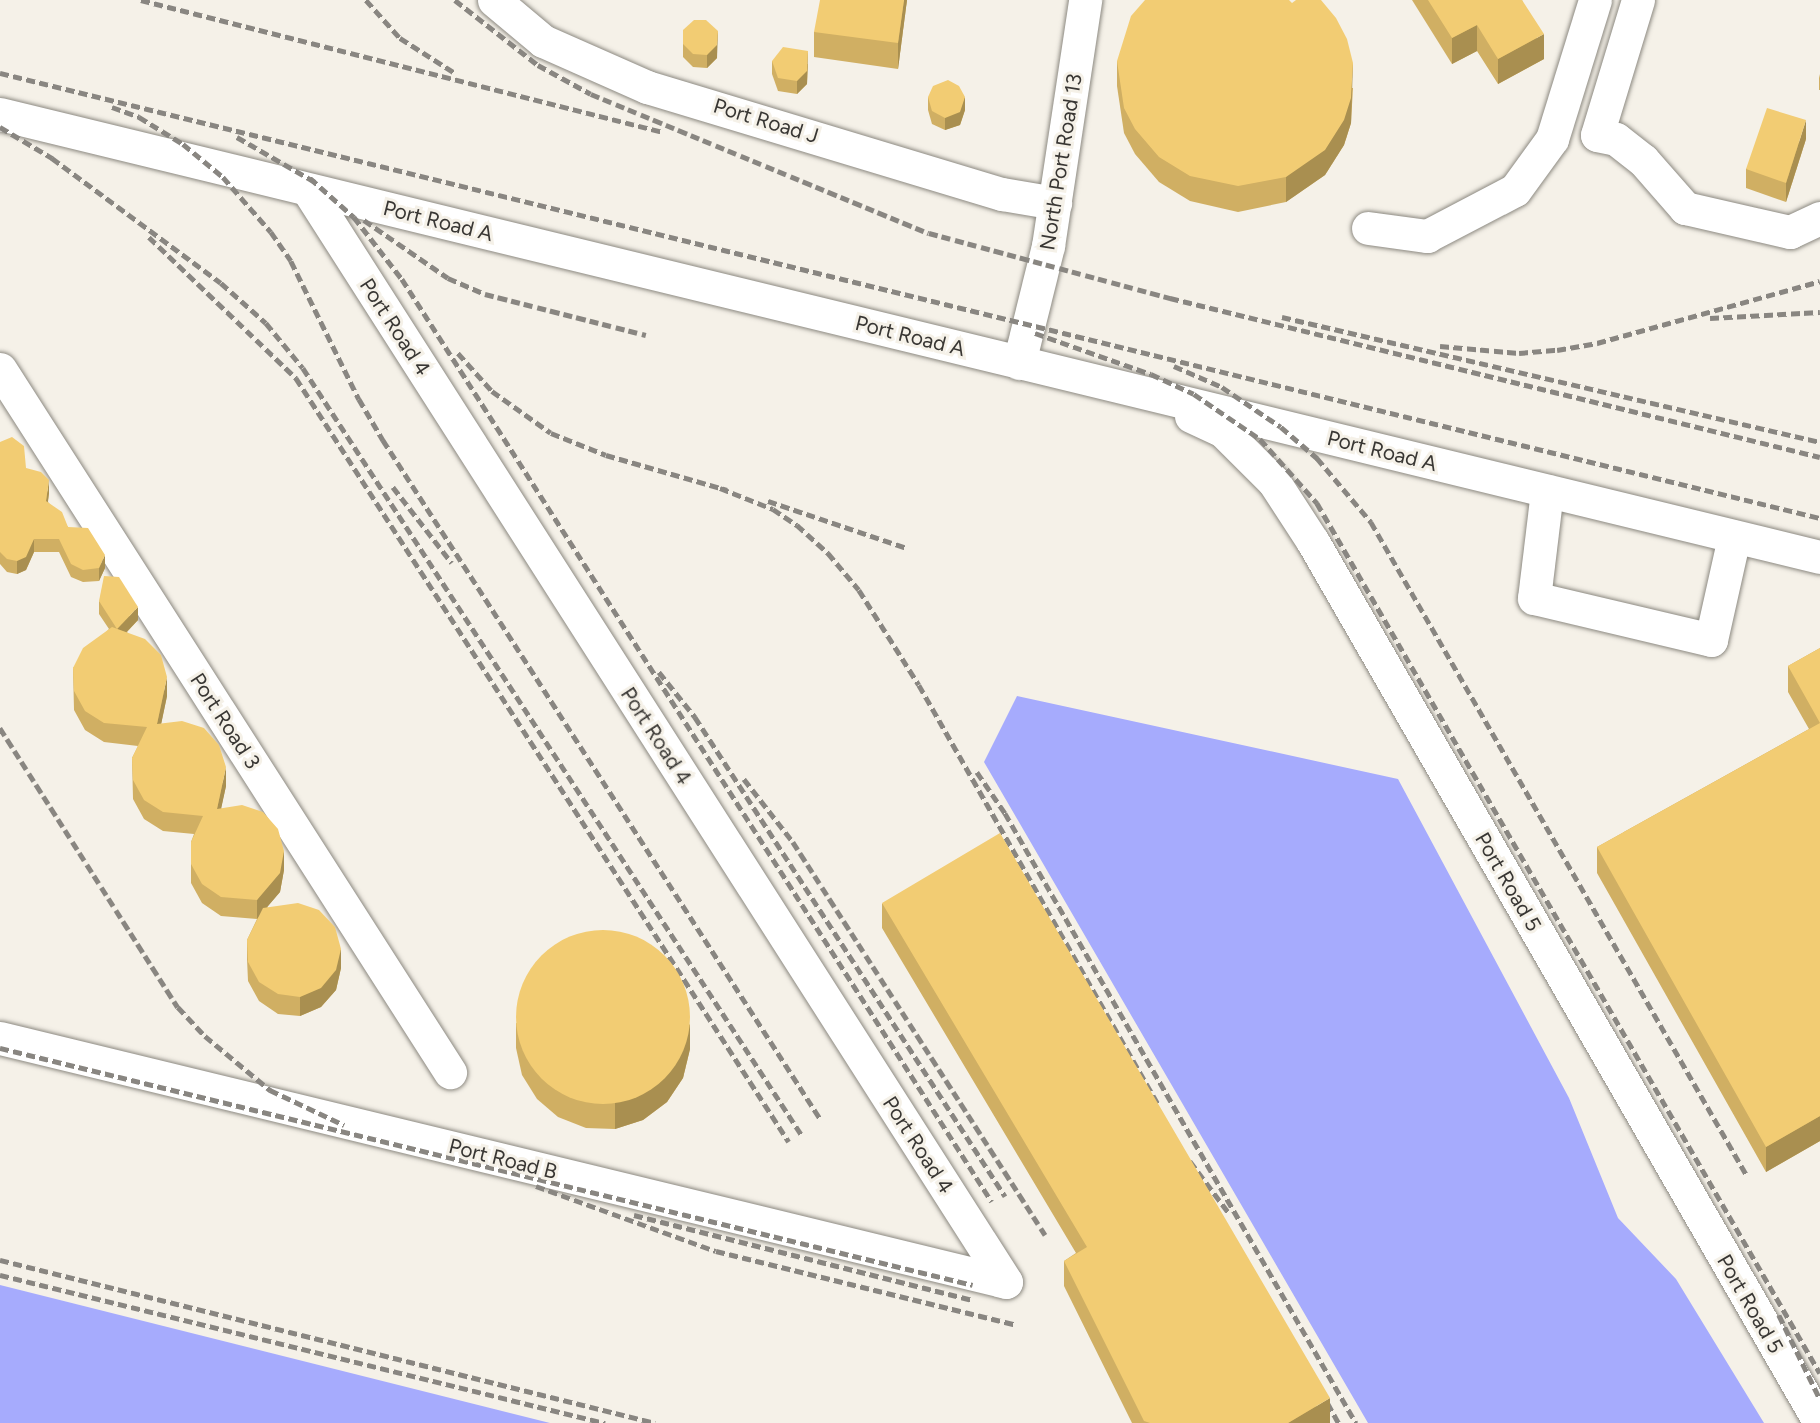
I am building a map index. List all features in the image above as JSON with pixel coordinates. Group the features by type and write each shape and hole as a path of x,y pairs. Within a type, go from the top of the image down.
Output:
{"lane":[{"name":"Port Road J","path":"494,0 543,41 647,87 1002,194 1055,203"},
{"name":"North Port Road 13","path":"1019,363 1055,203 1085,0"},
{"path":"1368,228 1426,236 1515,190 1551,139 1595,0"},
{"path":"1638,0 1596,135 1616,139 1643,159 1685,208 1790,232 1820,218"},
{"name":"Port Road A","path":"3,119 308,190 1820,557"},
{"name":"Port Road 4","path":"308,190 1006,1282"},
{"name":"Port Road 3","path":"0,369 450,1072"},
{"name":"Port Road 5","path":"1143,393 1223,431 1274,482 1313,542 1820,1423"},
{"path":"1547,491 1534,598 1711,640 1734,537"},
{"name":"Port Road B","path":"0,1038 1006,1282"}],"water":[{"path":"1017,696 1398,779 1569,1098 1618,1218 1676,1279 1764,1423 1368,1423 984,762"},
{"path":"0,1285 550,1423 0,1423"}],"building":[{"path":"820,0 904,0 898,43 814,32"},
{"path":"1145,0 1289,0 1292,3 1296,0 1321,0 1336,18 1347,39 1353,63 1351,98 1344,120 1325,150 1286,177 1238,186 1190,176 1159,157 1135,129 1124,108 1117,61 1131,16"},
{"path":"1428,0 1522,0 1544,34 1498,59 1477,25 1452,38"},
{"path":"694,20 706,20 718,31 717,45 707,55 693,54 683,44 683,30"},
{"path":"783,47 808,51 807,71 797,81 778,78 772,61"},
{"path":"948,80 959,86 965,97 960,112 945,118 932,111 928,97 933,86"},
{"path":"1767,108 1806,120 1786,183 1746,169"},
{"path":"12,437 24,446 26,468 41,472 49,480 46,501 62,512 68,527 88,528 105,555 99,568 83,570 71,564 59,539 34,539 26,557 17,561 7,559 0,552 0,442"},
{"path":"104,576 119,577 138,607 117,629 99,601"},
{"path":"112,627 145,639 161,655 167,677 157,724 182,721 204,728 219,745 226,767 217,809 242,805 263,812 278,829 284,851 280,873 257,900 221,897 202,884 191,864 191,842 203,816 163,812 144,800 133,780 132,758 147,727 104,723 85,711 74,691 73,668 83,648"},
{"path":"1820,648 1820,723 1788,666"},
{"path":"1820,723 1820,1116 1766,1147 1597,847"},
{"path":"1000,833 1330,1398 1288,1423 1150,1423 1144,1421 1064,1261 1087,1247 882,903"},
{"path":"298,903 319,910 335,927 341,949 336,970 321,988 300,997 278,994 259,982 248,962 247,940 263,908"},
{"path":"603,930 636,937 651,945 664,956 675,969 683,984 690,1017 683,1050 675,1065 664,1078 651,1089 636,1097 603,1104 570,1097 555,1089 542,1078 531,1065 523,1050 516,1017 523,984 531,969 542,956 555,945 570,937"}],"railway":[{"path":"141,0 663,132"},
{"path":"366,0 400,38 455,73"},
{"path":"455,0 538,65 591,94 929,233 1170,298 1820,457"},
{"path":"0,73 1820,518"},
{"path":"112,107 139,117 183,144 223,177 271,232 291,261 359,399 383,440 821,1120"},
{"path":"0,127 52,158 221,283 266,323 303,368 801,1134"},
{"path":"237,137 317,183"},
{"path":"310,178 354,217 402,279 992,1202"},
{"path":"364,220 448,278 485,294 646,335"},
{"path":"149,237 296,378 789,1142"},
{"path":"1440,346 1519,353 1557,350 1597,343 1820,281"},
{"path":"1710,318 1820,312"},
{"path":"1282,317 1820,442"},
{"path":"1035,333 1151,374 1194,394 1260,439 1317,503 1820,1373"},
{"path":"458,353 492,391 551,433 606,455 727,490"},
{"path":"1174,366 1222,387 1281,427 1317,458 1371,522 1746,1174"},
{"path":"393,487 452,563"},
{"path":"720,488 773,509 797,525 828,553 859,590 919,685 1158,1104"},
{"path":"768,501 907,548"},
{"path":"659,672 695,717 1005,1196"},
{"path":"0,728 178,1007 205,1036 270,1090 344,1125"},
{"path":"977,772 1005,813 1356,1423"},
{"path":"744,779 793,842 1045,1235"},
{"path":"0,1048 973,1285"},
{"path":"1190,1161 1229,1213"},
{"path":"536,1186 716,1251 1014,1324"},
{"path":"634,1215 972,1300"},
{"path":"0,1260 655,1423"},
{"path":"0,1275 605,1423"},
{"path":"1779,1315 1820,1399"},
{"path":"1321,1391 1339,1423"}]}
